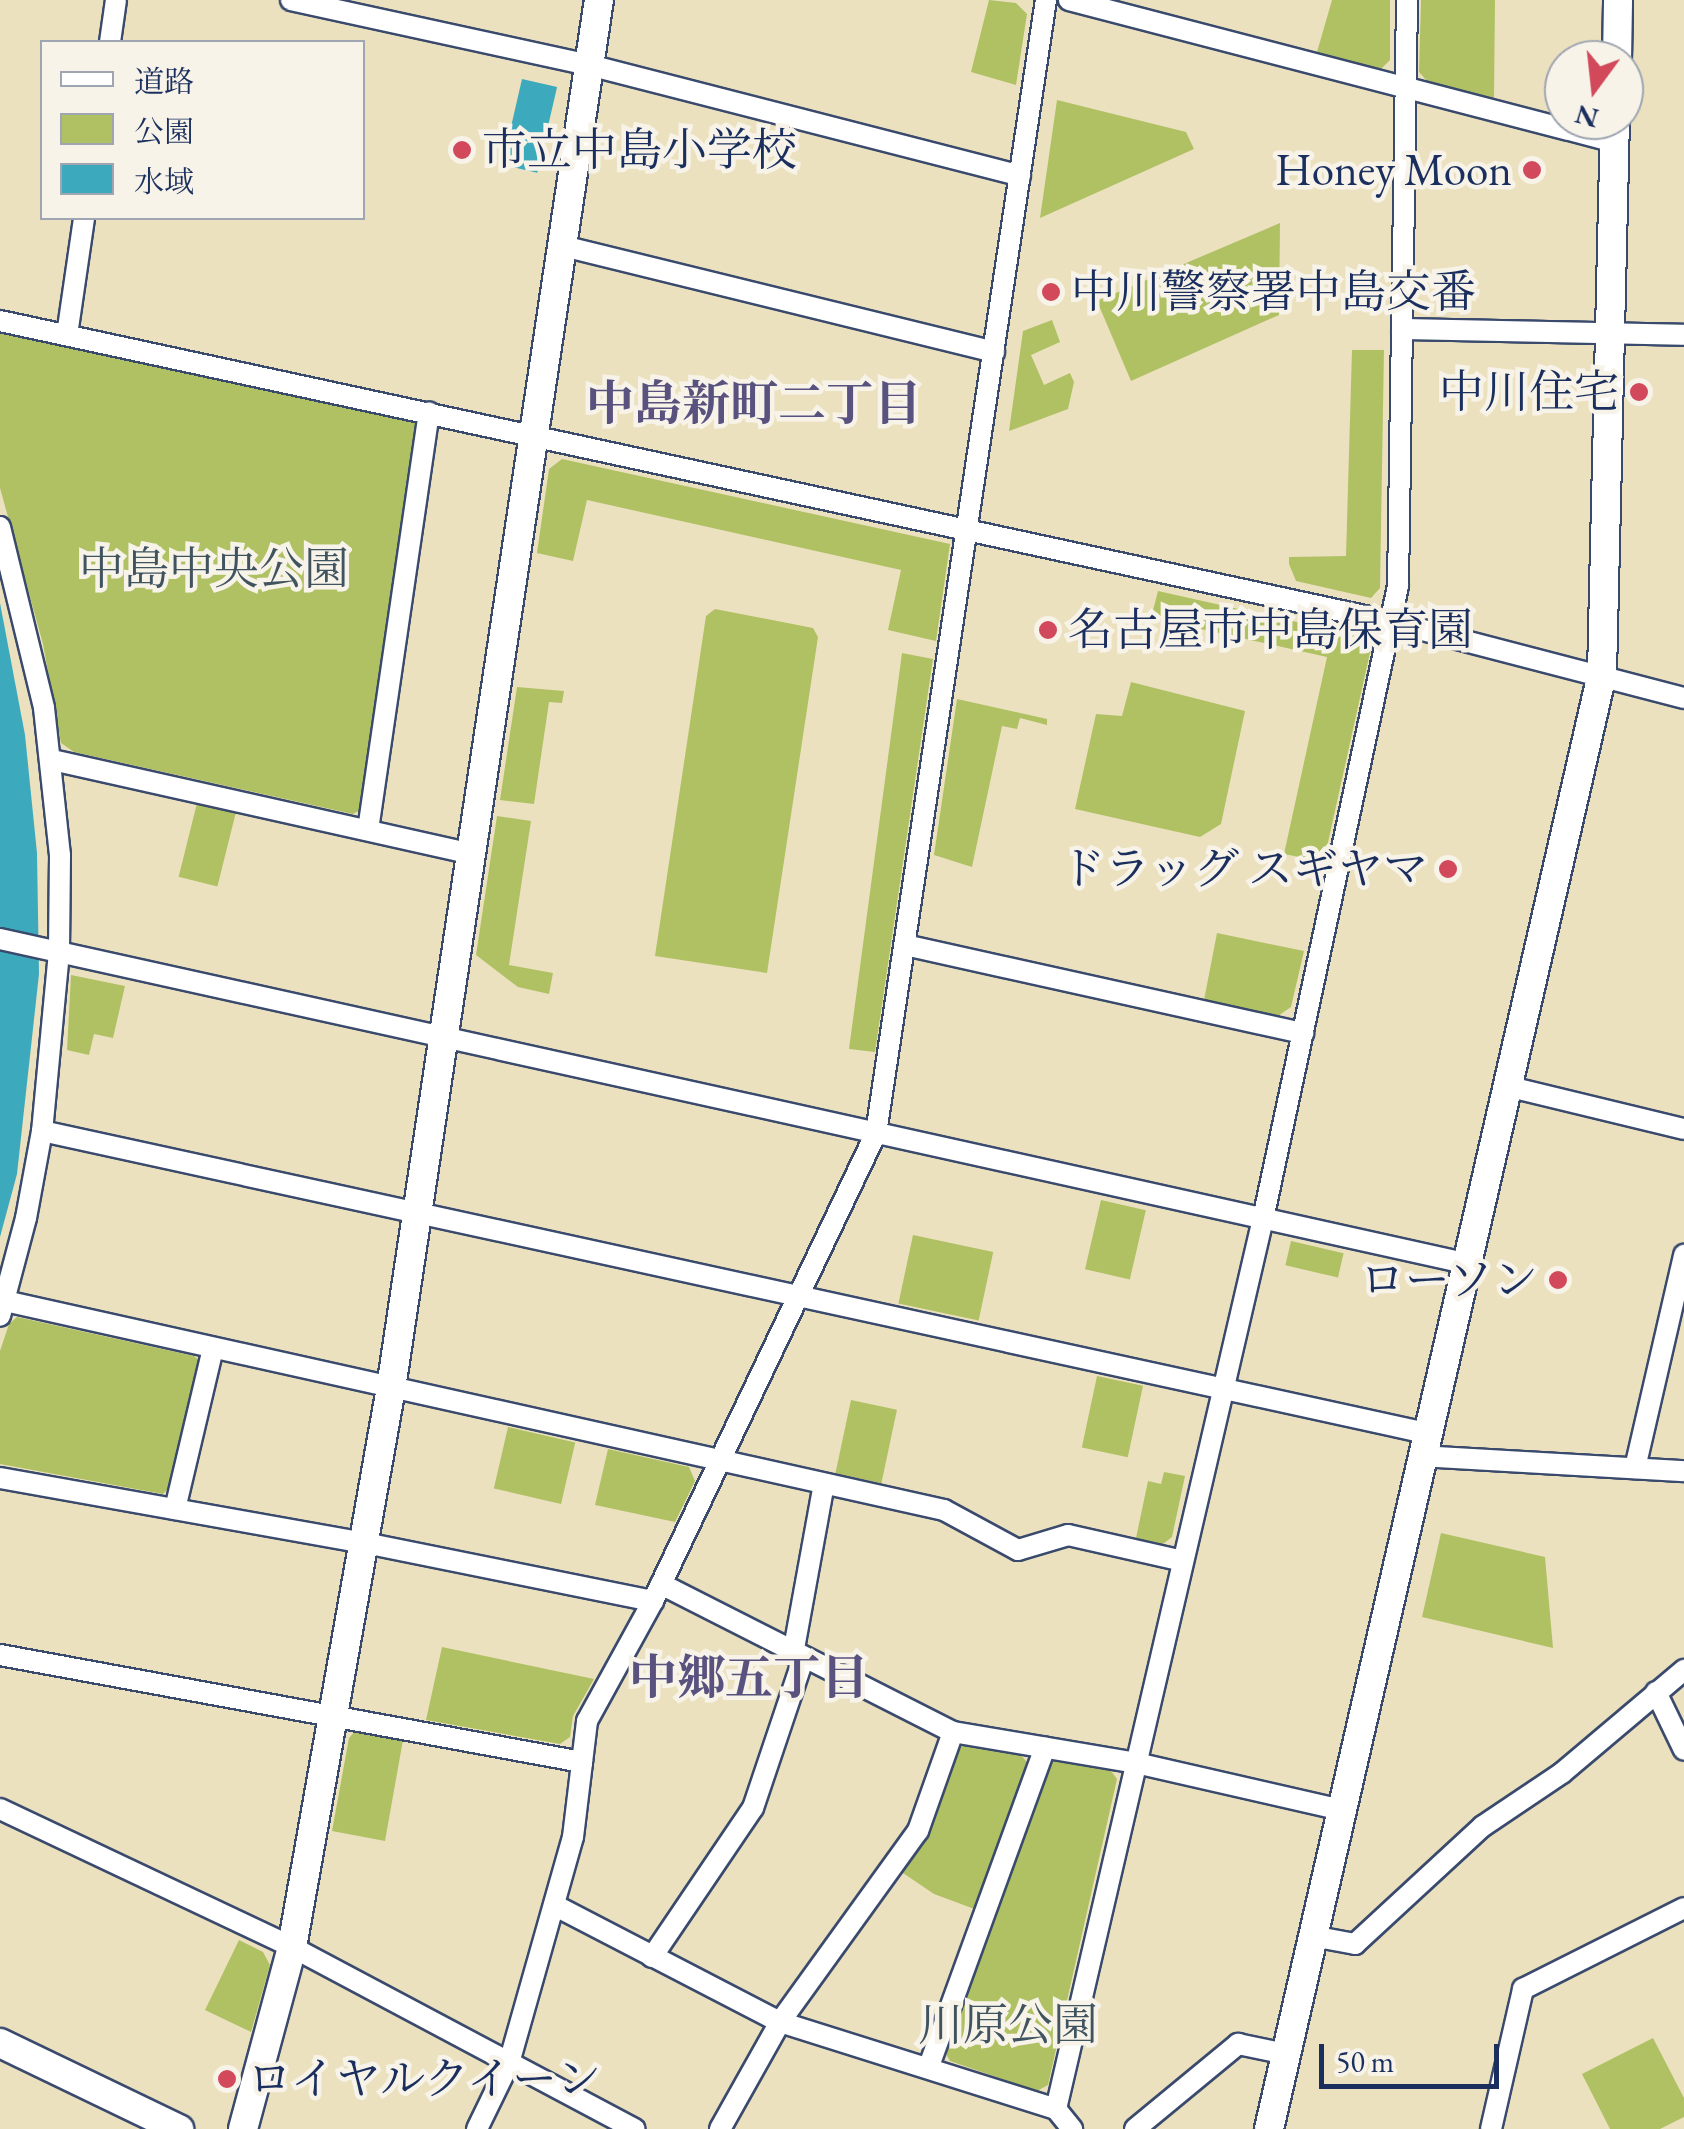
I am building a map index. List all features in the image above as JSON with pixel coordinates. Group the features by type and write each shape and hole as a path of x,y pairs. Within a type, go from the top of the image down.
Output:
{"street":[{"path":"110,40 116,0"},
{"path":"291,0 589,65 1020,176"},
{"path":"243,2129 292,1947 336,1716 391,1388 599,0"},
{"path":"477,2129 509,2063 573,1837 586,1721 657,1592 876,1133 1046,0"},
{"path":"1068,0 1406,88 1544,116"},
{"path":"1056,2109 1263,1218 1398,586 1407,0"},
{"path":"1617,40 1618,0"},
{"path":"1269,2129 1602,674 1615,140"},
{"path":"67,335 84,220"},
{"path":"563,246 994,352"},
{"path":"0,321 1392,622 1572,672 1602,674 1684,698"},
{"path":"1402,329 1684,335"},
{"path":"368,830 429,412"},
{"path":"0,527 32,646 52,760 60,854 42,1131 2,1308 213,1348 944,1510 1018,1550 1068,1536 1183,1561"},
{"path":"52,760 474,854"},
{"path":"0,939 1465,1263"},
{"path":"904,945 1303,1033"},
{"path":"1506,1086 1684,1129"},
{"path":"42,1131 1223,1389 1423,1445 1684,1471"},
{"path":"1634,1468 1677,1318 1684,1256"},
{"path":"175,1509 213,1348"},
{"path":"0,1478 657,1592 954,1732 1136,1763 1341,1810"},
{"path":"652,1956 752,1808 798,1657 824,1484"},
{"path":"0,1655 582,1762"},
{"path":"1312,1936 1356,1944 1483,1826 1562,1773 1684,1670"},
{"path":"1656,1692 1684,1750"},
{"path":"720,2129 780,2022 918,1831 954,1732"},
{"path":"929,2066 1044,1747"},
{"path":"0,1809 292,1947 635,2129"},
{"path":"554,1905 780,2022 1056,2109 1072,2129"},
{"path":"1490,2129 1522,1990 1684,1908"},
{"path":"0,2043 179,2129"},
{"path":"1134,2129 1238,2044 1286,2054"}],"green space":[{"path":"989,0 1016,3 1027,14 1016,85 971,72"},
{"path":"1332,0 1390,0 1390,60 1381,69 1317,52"},
{"path":"1421,0 1495,0 1494,98 1427,81 1419,72"},
{"path":"1057,100 1186,132 1194,149 1040,218"},
{"path":"1280,223 1279,315 1131,381 1097,301"},
{"path":"1052,320 1060,342 1031,355 1044,385 1070,373 1074,382 1068,409 1009,431 1023,331"},
{"name":"中島中央公園","path":"0,332 411,419 420,428 364,808 353,814 74,752 61,743 43,644 0,488"},
{"path":"1352,350 1384,350 1380,588 1371,598 1296,581 1289,564 1289,557 1346,556"},
{"path":"562,459 950,544 936,641 888,630 901,570 587,500 573,561 537,553 549,469"},
{"path":"1158,591 1373,639 1325,856 1314,860 1284,854 1327,657 1151,618"},
{"path":"715,609 813,628 818,637 767,973 655,956 706,616"},
{"path":"902,653 933,659 875,1052 849,1049"},
{"path":"1131,682 1245,711 1221,824 1200,837 1075,809 1096,714 1122,716"},
{"path":"517,687 564,691 562,703 549,702 534,804 500,800"},
{"path":"957,699 1047,719 1047,725 1020,718 1017,729 1002,726 972,867 934,855"},
{"path":"197,803 236,813 217,886 179,877"},
{"path":"497,816 531,821 509,965 553,973 549,994 518,987 476,955"},
{"path":"1217,933 1304,951 1291,1007 1278,1016 1204,1000"},
{"path":"71,975 125,986 113,1038 94,1034 89,1055 67,1050"},
{"path":"1101,1200 1146,1210 1130,1280 1085,1269"},
{"path":"913,1235 993,1252 979,1321 898,1303"},
{"path":"1291,1241 1344,1253 1338,1278 1285,1265"},
{"path":"17,1317 194,1356 202,1363 172,1485 163,1494 0,1464 0,1351 9,1324"},
{"path":"1097,1376 1143,1386 1128,1457 1082,1447"},
{"path":"851,1400 897,1410 881,1483 835,1473"},
{"path":"508,1427 575,1443 561,1504 494,1488"},
{"path":"608,1449 689,1467 695,1481 675,1522 595,1505"},
{"path":"1164,1472 1185,1476 1172,1537 1163,1544 1136,1538 1148,1481 1161,1484"},
{"path":"1441,1533 1545,1557 1553,1648 1422,1617"},
{"path":"442,1647 594,1679 573,1716 570,1737 560,1744 426,1720"},
{"path":"356,1730 403,1740 385,1841 332,1831 349,1738"},
{"path":"965,1745 1021,1755 1030,1766 977,1910 934,1894 900,1871 955,1749"},
{"name":"川原公園","path":"1052,1761 1111,1771 1117,1779 1048,2085 1037,2091 950,2061 943,2049 1044,1770"},
{"path":"239,1940 263,1952 270,1965 251,2032 205,2010"},
{"path":"1653,2038 1684,2098 1684,2117 1660,2129 1610,2129 1582,2074"}],"water":[{"path":"522,79 557,87 537,173 502,165"},
{"path":"0,603 25,735 37,853 39,974 17,1174 0,1237"}],"place":[{"name":"市立中島小学校","path":"462,150"},
{"name":"Honey Moon","path":"1532,170"},
{"name":"中川警察署中島交番","path":"1051,292"},
{"name":"中川住宅","path":"1639,392"},
{"name":"名古屋市中島保育園","path":"1048,630"},
{"name":"ドラッグ スギヤマ","path":"1448,869"},
{"name":"ローソン","path":"1558,1280"},
{"name":"ロイヤルクイーン","path":"227,2079"}],"district":[{"name":"中島新町二丁目","path":"754,404"},
{"name":"中郷五丁目","path":"749,1678"}]}
